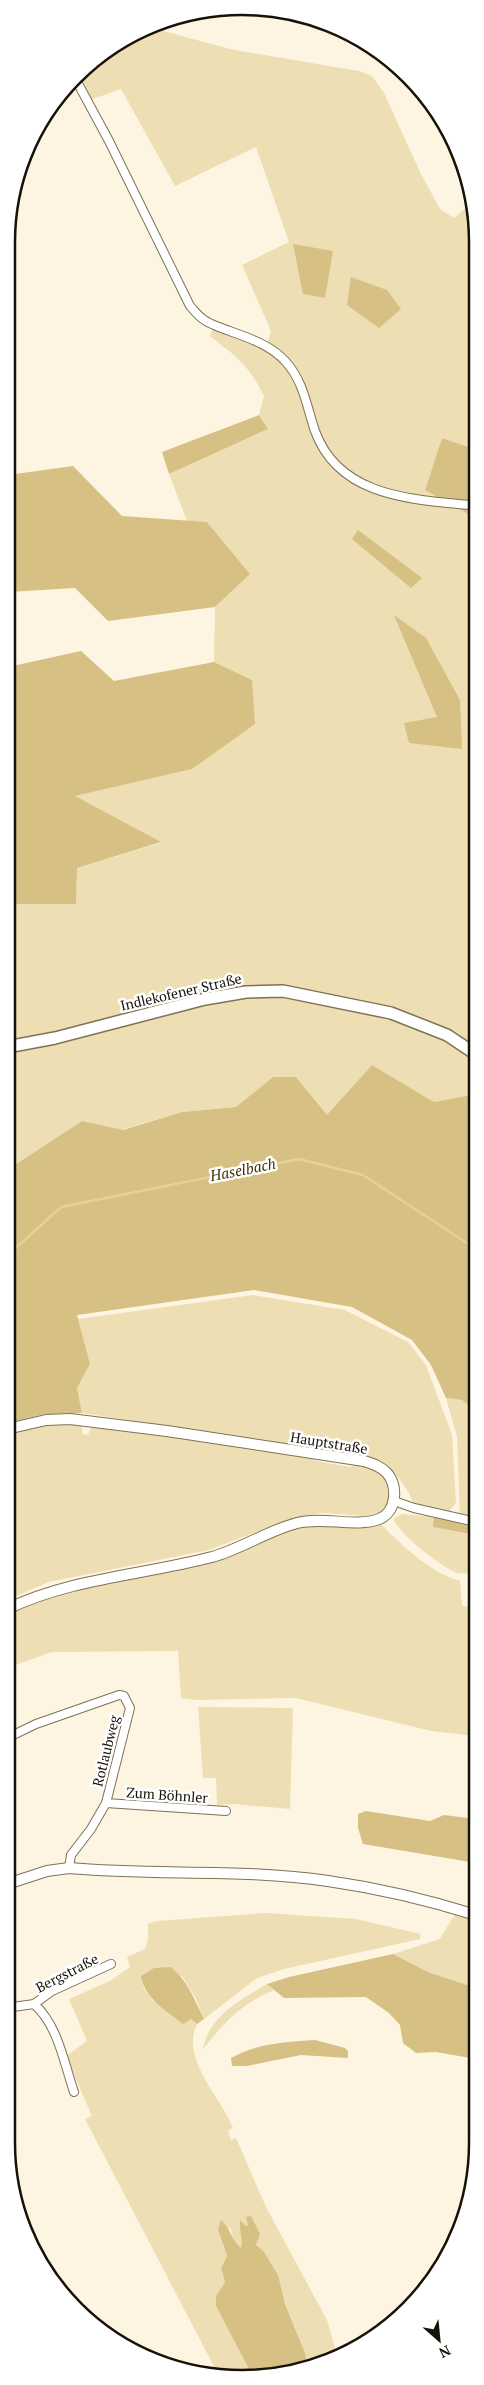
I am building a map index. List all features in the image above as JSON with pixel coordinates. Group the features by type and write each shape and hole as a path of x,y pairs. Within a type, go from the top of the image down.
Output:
{"main road":[{"name":"Indlekofener Straße","path":"15,1045 55,1038 205,999 246,992 283,990 391,1013 447,1036 469,1050"}],"street":[{"path":"78,84 109,141 190,306 204,320 267,346 288,363 301,385 315,430 332,462 358,482 382,493 406,499 469,505"},
{"name":"Hauptstraße","path":"15,1427 46,1420 70,1419 167,1431 364,1461 377,1465 387,1474 395,1491 394,1501"},
{"path":"15,1606 54,1590 213,1556 296,1523 316,1520 355,1522 380,1519 394,1501 414,1508 469,1520"},
{"name":"Rotlaubweg","path":"15,1734 45,1720 119,1695 124,1696 130,1708 106,1803 91,1829 71,1855 69,1868"},
{"name":"Zum Böhnler","path":"106,1803 226,1811"},
{"path":"15,1881 47,1871 69,1868 326,1880 448,1906 469,1913"},
{"name":"Bergstraße","path":"15,2007 34,2004 52,1991 111,1964"},
{"name":"Bergstraße","path":"34,2004 44,2012 52,2028 74,2092"}],"shaded area":[{"path":"160,30 234,50 359,71 372,76 384,93 421,174 440,209 454,218 466,208 469,227 469,447 442,438 425,490 469,515 469,1095 434,1102 372,1065 327,1116 296,1077 273,1077 236,1107 182,1112 121,1130 82,1121 15,1165 15,904 76,904 77,868 160,843 74,796 192,769 252,680 214,662 215,607 250,574 207,522 187,521 169,474 268,429 259,415 264,396 252,376 235,356 210,336 212,330 216,328 266,348 271,331 242,265 289,242 256,147 175,186 121,89 87,101 78,84 81,81 116,53"},
{"path":"293,244 333,251 325,298 303,294"},
{"path":"351,277 387,290 401,309 379,328 347,305"},
{"path":"259,415 268,429 169,474 162,452"},
{"path":"442,438 469,447 469,515 425,490"},
{"path":"73,466 122,516 207,522 250,574 215,607 108,621 75,588 15,592 15,474"},
{"path":"358,530 422,578 411,588 352,539"},
{"path":"394,615 426,638 460,700 462,749 409,743 404,723 437,717"},
{"path":"81,651 114,681 214,662 252,680 255,724 192,769 75,796 161,842 77,868 76,904 15,904 15,665"},
{"path":"372,1065 434,1102 469,1095 469,1406 462,1400 446,1398 431,1365 412,1340 352,1307 254,1290 77,1315 90,1364 77,1388 82,1413 45,1414 15,1421 15,1165 82,1121 123,1130 182,1112 236,1107 273,1077 296,1077 327,1115"},
{"path":"253,1295 345,1310 408,1342 426,1365 452,1435 456,1503 447,1514 417,1507 396,1475 370,1457 82,1413 77,1388 90,1364 78,1319"},
{"path":"446,1398 462,1400 469,1406 469,1518 460,1516 457,1437"},
{"path":"50,1423 81,1424 83,1434 88,1435 92,1425 308,1457 316,1461 350,1467 357,1464 376,1469 389,1484 388,1503 380,1512 367,1516 321,1513 290,1519 209,1550 49,1582 15,1597 15,1432"},
{"path":"403,1514 434,1517 434,1527 469,1534 469,1574 457,1573 442,1565 402,1532 394,1518"},
{"path":"434,1517 469,1523 469,1534 433,1527"},
{"path":"380,1523 427,1565 460,1581 462,1606 469,1607 469,1735 431,1731 296,1698 198,1700 181,1698 178,1651 52,1652 15,1665 15,1610 41,1599 250,1546 302,1527"},
{"path":"198,1707 293,1708 290,1809 234,1804 217,1805 216,1778 203,1778"},
{"path":"366,1811 430,1821 444,1815 469,1818 469,1862 363,1844 358,1828 358,1814"},
{"path":"265,1913 356,1919 421,1934 420,1939 284,1969 257,1978 204,2019 195,1997 182,1976 143,1987 152,2000 183,2024 191,2019 197,2024 193,2037 194,2051 198,2064 233,2128 228,2131 231,2140 236,2138 266,2207 327,2320 336,2350 329,2353 306,2361 273,2267 256,2245 260,2234 248,2225 246,2227 240,2221 242,2249 235,2244 230,2227 223,2245 227,2256 221,2268 225,2282 216,2296 216,2306 249,2370 215,2368 85,2119 92,2116 66,2056 87,2041 69,1999 110,1981 130,1967 127,1957 145,1949 148,1939 148,1924 157,1921"},
{"path":"455,1914 469,1919 469,1986 428,1972 393,1954 440,1939"},
{"path":"393,1954 428,1972 469,1986 469,2058 436,2052 416,2053 403,2043 400,2025 389,2013 366,1997 284,1998 267,1984 289,1977"},
{"path":"171,1967 177,1972 194,1997 204,2019 197,2024 191,2019 183,2024 151,1998 143,1984 141,1976 154,1968"},
{"path":"267,1984 274,1990 242,2008 219,2030 203,2049 206,2037 219,2018 236,2003"},
{"path":"315,2040 345,2048 348,2051 348,2058 301,2055 247,2066 232,2066 231,2058 251,2049 272,2044"},
{"path":"251,2216 260,2234 256,2245 264,2252 278,2275 285,2304 306,2360 286,2366 249,2370 216,2306 216,2296 225,2282 221,2268 227,2256 218,2229 221,2220 241,2248 240,2220 246,2226 248,2225 246,2217"}],"waterway":[{"name":"Haselbach","path":"15,1249 61,1207 299,1159 363,1175 469,1244"}]}
